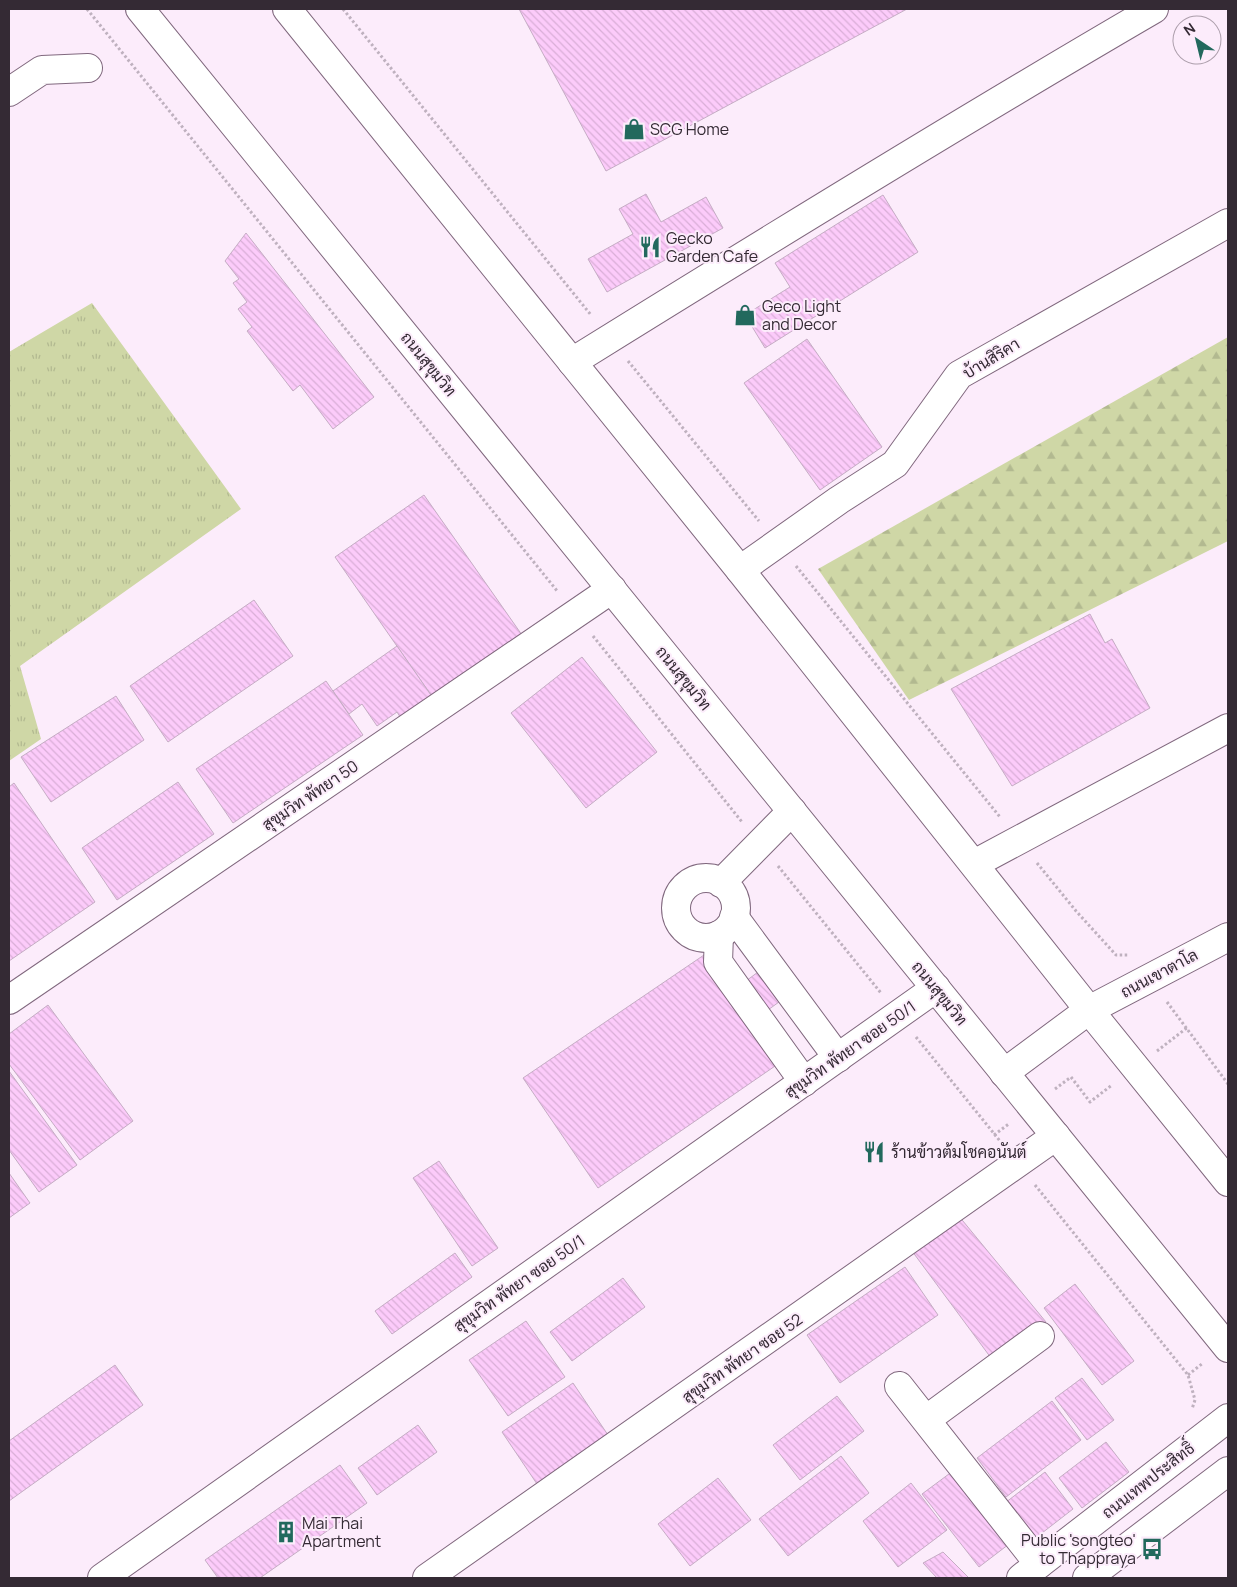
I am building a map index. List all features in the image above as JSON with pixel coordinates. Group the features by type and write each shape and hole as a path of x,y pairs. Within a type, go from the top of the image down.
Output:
{"main road":[{"name":"ถนนสุขุมวิท","path":"140,9 1228,1348"},
{"path":"287,9 740,570 1228,1182"},
{"path":"572,362 799,221 1042,74 1154,9"},
{"path":"9,92 42,70 88,68"},
{"name":"บ้านสิริคา","path":"740,570 839,500 895,464 960,375 1228,223"},
{"name":"สุขุมวิท พัทยา 50","path":"9,1000 612,589"},
{"path":"974,864 1228,728"},
{"path":"721,883 792,811"},
{"path":"726,926 710,938 700,938 684,928 676,912 681,892 697,880 707,878 717,880 726,885 732,893 736,903 726,926 718,962 804,1082"},
{"path":"726,926 838,1058"},
{"name":"ถนนเขาตาโล","path":"1004,1072 1090,1010 1228,937"},
{"name":"สุขุมวิท พัทยา ซอย 50/1","path":"102,1578 936,988"},
{"name":"สุขุมวิท พัทยา ซอย 52","path":"427,1578 1056,1136"},
{"path":"927,1420 1040,1336"},
{"path":"899,1386 927,1420 1030,1571"},
{"name":"ถนนเทพประสิทธิ์","path":"1030,1571 1228,1418"},
{"path":"1086,1578 1228,1471"}],"path":[{"path":"87,9 1188,1375 1195,1400 1190,1418 1204,1437"},
{"path":"994,1135 1071,1077 1090,1102 1188,1027"}],"green space":[{"path":"92,303 241,509 20,666 41,739 9,761 9,352"},
{"path":"1228,337 1228,541 909,700 818,569"}],"building":[{"name":"SCG Home","path":"519,9 907,9 606,171"},
{"name":"Gecko Garden Cafe","path":"646,194 661,222 706,197 723,228 607,292 588,259 633,234 619,209"},
{"path":"883,195 918,252 765,348 745,315 790,287 775,263"},
{"path":"246,233 374,397 333,429 300,385 293,391 247,331 252,327 238,309 247,302 233,283 239,279 225,261"},
{"path":"807,339 882,447 820,490 744,383"},
{"path":"424,495 522,635 433,698 335,557"},
{"path":"254,600 293,656 168,742 130,686"},
{"path":"1090,614 1105,643 1112,639 1150,708 1012,786 951,689"},
{"path":"397,646 433,698 402,720 397,712 377,726 362,704 349,714 333,691"},
{"path":"582,657 657,752 586,808 511,713"},
{"path":"326,681 363,735 233,823 196,769"},
{"path":"116,696 144,740 51,802 21,757"},
{"path":"178,782 214,834 117,900 82,848"},
{"path":"14,783 95,902 9,961 9,787"},
{"path":"704,955 715,970 742,984 758,972 779,1002 761,1015 778,1064 598,1188 523,1078"},
{"path":"48,1005 133,1121 80,1160 9,1064 9,1034"},
{"path":"9,1071 77,1165 39,1192 9,1150"},
{"path":"439,1161 498,1248 472,1266 413,1178"},
{"path":"9,1173 30,1203 9,1218"},
{"path":"958,1215 1046,1322 994,1362 912,1251"},
{"path":"455,1253 472,1277 392,1334 375,1311"},
{"path":"905,1267 938,1315 840,1383 807,1335"},
{"path":"623,1278 645,1307 572,1361 550,1332"},
{"path":"1075,1284 1134,1361 1102,1385 1044,1308"},
{"path":"526,1321 565,1377 508,1416 469,1360"},
{"path":"115,1365 143,1405 9,1501 9,1441"},
{"path":"1082,1378 1114,1420 1087,1440 1055,1398"},
{"path":"573,1383 608,1435 537,1484 502,1432"},
{"path":"837,1396 864,1431 800,1480 773,1445"},
{"path":"1052,1401 1081,1440 1006,1497 977,1458"},
{"path":"418,1425 437,1452 377,1495 358,1468"},
{"path":"1106,1442 1129,1472 1082,1508 1059,1478"},
{"path":"841,1456 869,1493 788,1556 759,1519"},
{"name":"Mai Thai Apartment","path":"340,1465 367,1503 260,1578 218,1578 205,1560"},
{"path":"957,1468 1013,1541 979,1567 922,1494"},
{"path":"1045,1472 1073,1509 1033,1540 1005,1503"},
{"path":"718,1478 751,1520 690,1566 658,1524"},
{"path":"911,1483 947,1530 898,1567 863,1521"},
{"path":"943,1552 969,1578 937,1578 923,1563"}],"place":[{"name":"SCG Home","path":"634,129"},
{"name":"Gecko Garden Cafe","path":"650,247"},
{"name":"Geco Light and Decor","path":"745,315"},
{"name":"ร้านข้าวต้มโชคอนันต์","path":"874,1152"},
{"name":"Mai Thai Apartment","path":"286,1532"},
{"name":"Public 'songteo' to Thappraya","path":"1152,1549"}]}
